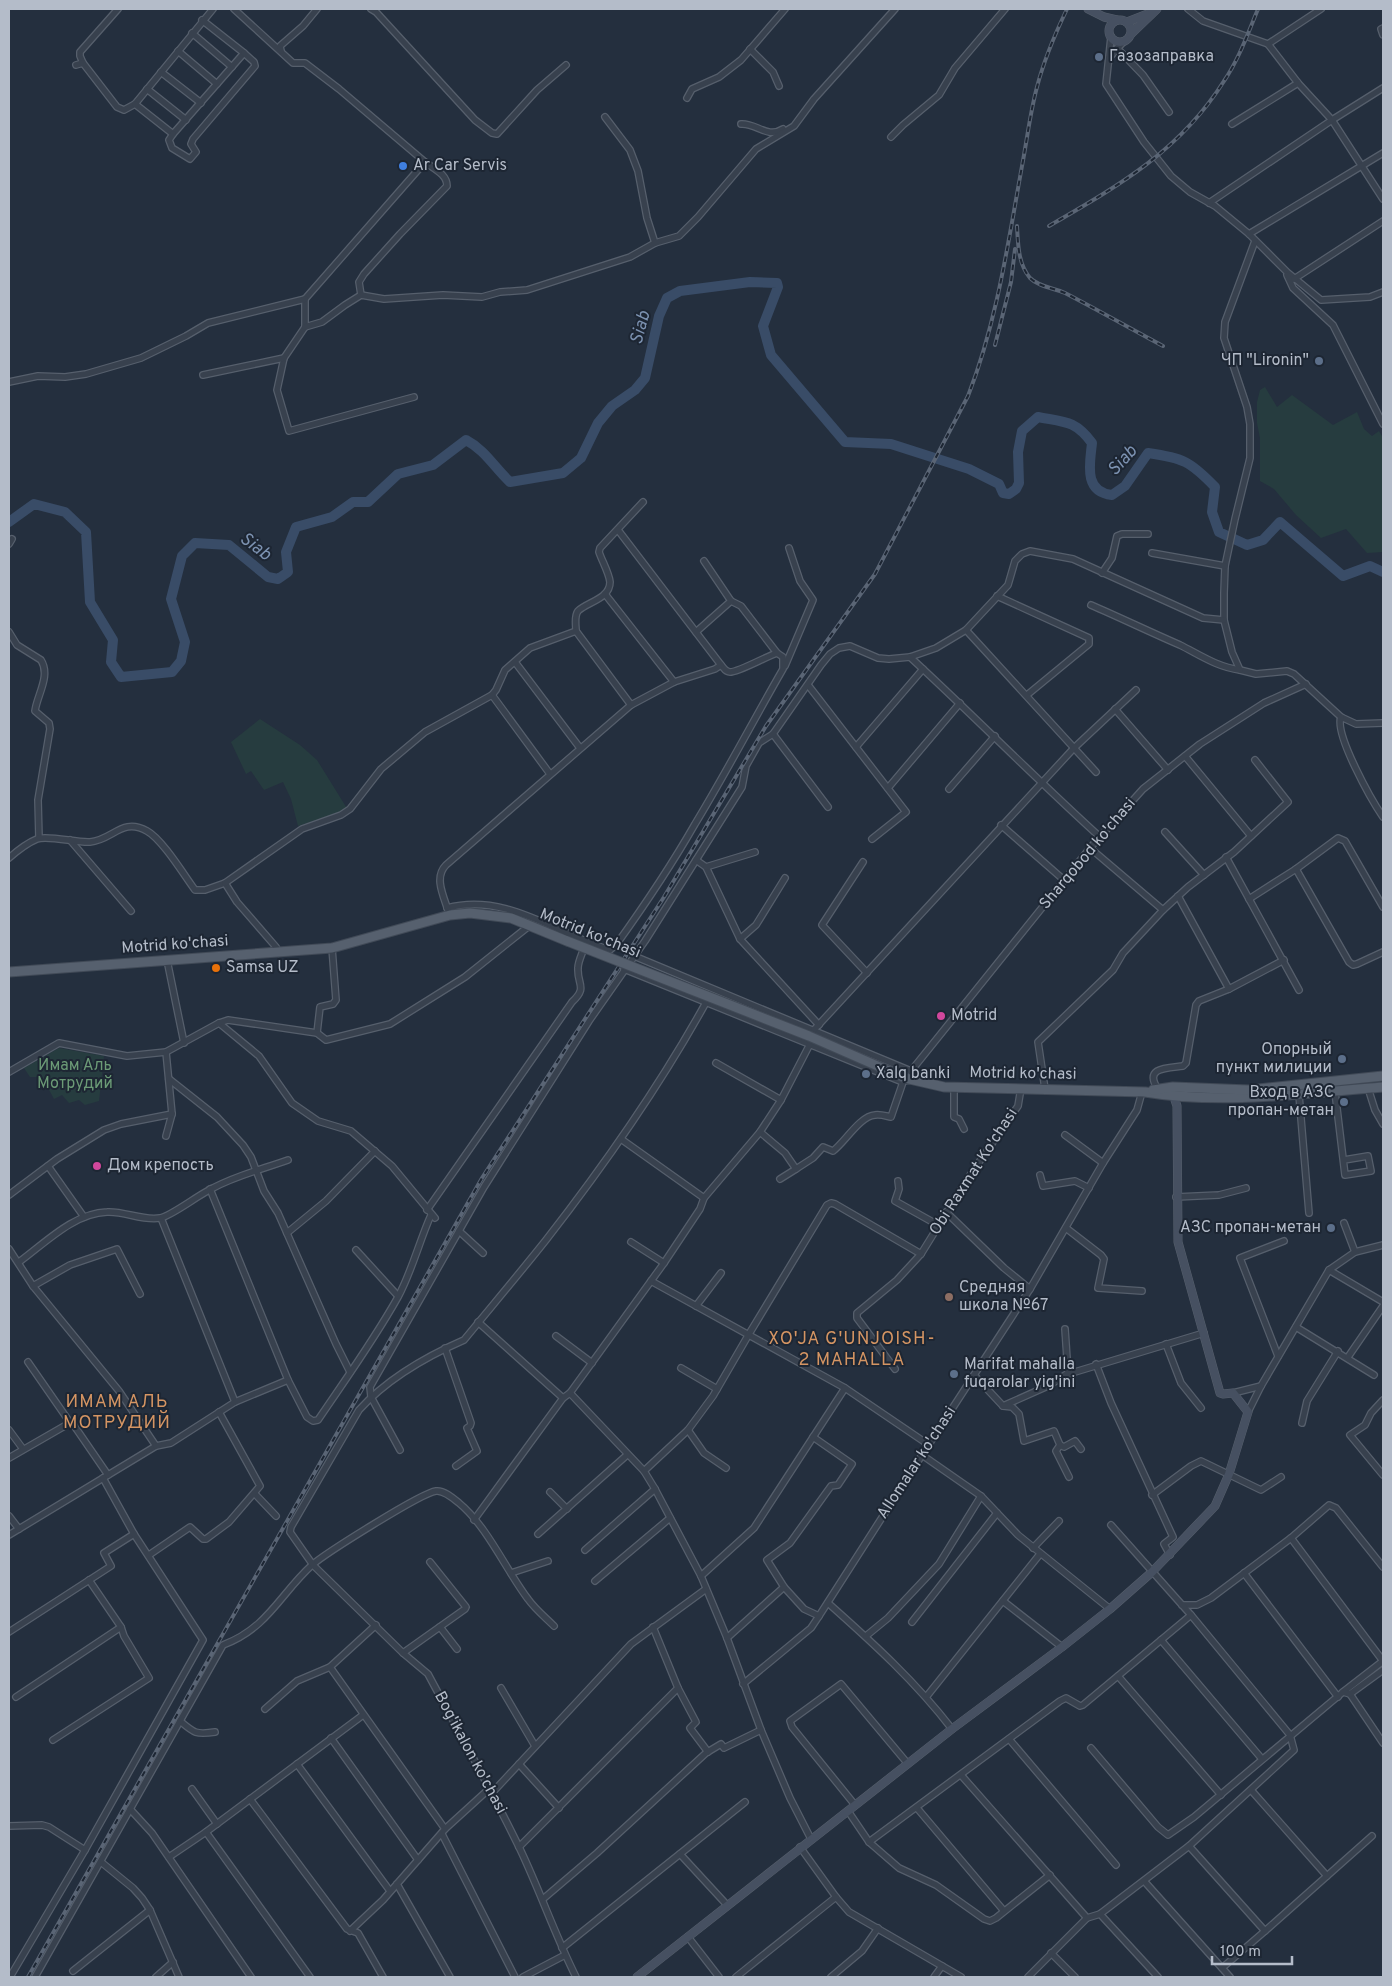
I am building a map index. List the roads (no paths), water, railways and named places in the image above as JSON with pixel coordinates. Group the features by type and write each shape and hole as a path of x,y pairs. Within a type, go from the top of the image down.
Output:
{"main road":[{"name":"Motrid ko'chasi","path":"9,972 332,948 449,911 491,914 511,918 708,1000 811,1037 908,1078 932,1085 1144,1092 1174,1097 1299,1095 1383,1087"},
{"name":"Motrid ko'chasi","path":"1144,1092 1173,1087 1249,1090 1383,1076"}],"street":[{"path":"118,9 80,52 80,56 83,63 119,109 124,110 135,104 202,20 213,9"},
{"path":"234,9 293,63 304,63 339,89 447,180 447,186 364,274 359,282 362,295"},
{"path":"282,52 280,46 303,26 317,9"},
{"path":"687,98 692,89 719,77 740,60 785,9"},
{"path":"741,124 750,123 768,132 780,131 792,124 895,9"},
{"path":"891,137 902,125 939,95 955,68 1005,9"},
{"path":"1088,9 1096,14 1127,22 1155,10"},
{"path":"1188,9 1204,21 1269,43 1298,82 1332,120 1383,199"},
{"path":"1269,43 1321,9"},
{"path":"375,10 475,120 492,133 497,134 537,90 566,65"},
{"path":"1109,58 1155,10"},
{"path":"1096,14 1110,34 1119,42 1124,41"},
{"path":"202,20 244,53 254,62 255,66 193,139 191,144 196,152 190,159 172,148 169,140 173,134 244,53"},
{"path":"1117,20 1113,23 1110,34 1106,84 1144,142 1171,176 1190,192 1209,202 1250,234 1286,272 1320,300 1370,297 1383,292"},
{"path":"1127,22 1130,25 1131,34"},
{"path":"1383,28 1381,29 1383,35"},
{"path":"192,33 232,67"},
{"path":"1117,48 1143,75 1169,112"},
{"path":"750,49 773,72 779,86"},
{"path":"178,51 217,84"},
{"path":"76,65 83,63"},
{"path":"161,72 201,104"},
{"path":"1232,124 1298,82"},
{"path":"1209,202 1383,88"},
{"path":"147,89 186,120"},
{"path":"305,327 322,322 362,295 384,299 443,295 482,297 500,292 527,290 630,257 655,243 679,236 698,217 756,149 794,126 814,100"},
{"path":"135,104 173,134"},
{"path":"605,117 630,150 638,171 647,218 655,243"},
{"path":"1250,234 1383,153"},
{"path":"9,382 38,376 65,377 86,374 141,358 208,323 305,299 425,162"},
{"path":"1294,279 1383,221"},
{"path":"1240,670 1232,652 1224,620 1226,563 1234,518 1250,458 1250,424 1247,407 1224,338 1225,322 1255,241"},
{"path":"1286,272 1293,288 1333,325 1383,424"},
{"path":"305,299 305,327 284,358 277,390 289,431 414,396"},
{"path":"203,375 284,358"},
{"path":"631,705 576,630 576,617 578,611 605,594 610,582 600,548 643,502"},
{"path":"618,530 726,671 732,672 777,653"},
{"path":"1102,573 1112,558 1117,536 1122,534 1148,534"},
{"path":"720,665 715,669 674,682 631,705 440,870 439,879 449,911 467,905 509,908 591,944 610,950 629,926 694,827 783,669 813,600 800,581 789,548"},
{"path":"400,1450 371,1397 370,1387 484,1187 589,1021 634,956 742,787 746,766 759,743 773,734 820,665 830,654 839,648 850,646 878,658 889,659 910,657 936,648 966,630 1008,584 1015,562 1022,554 1030,551 1073,559 1203,618 1224,620"},
{"path":"1152,553 1226,563"},
{"path":"704,561 731,601 742,606 777,653 783,657 783,669"},
{"path":"605,594 674,682"},
{"path":"997,596 1089,638 1088,644 1027,695"},
{"path":"696,632 731,601"},
{"path":"1091,605 1197,653 1214,664 1256,674 1287,671 1306,684 1340,717 1356,724 1383,723"},
{"path":"9,858 39,838 90,842 102,839 124,826 131,826 146,830 156,837 195,890 205,890 225,883 302,829 341,815 348,810 381,769 425,732 492,695 505,670 530,648 576,630"},
{"path":"966,630 1096,772"},
{"path":"9,632 17,645 43,664 44,682 34,711 49,723 50,729 38,800 39,838"},
{"path":"910,657 1100,837"},
{"path":"515,662 580,748"},
{"path":"856,747 923,669"},
{"name":"Sharqobod ko'chasi","path":"796,1169 813,1158 823,1147 834,1152 865,1118 875,1114 891,1117 908,1078 1090,848 1143,789 1185,756 1264,703 1306,684"},
{"path":"808,685 906,812 872,840"},
{"path":"474,1520 664,1264 700,1209 704,1198 760,1132 781,1100 811,1037 819,1025 1001,825 1074,748 1136,690"},
{"path":"492,695 550,774"},
{"path":"888,788 960,703"},
{"path":"1115,709 1168,770"},
{"path":"1340,717 1339,722 1343,740 1383,818"},
{"path":"773,734 828,807"},
{"path":"949,789 995,736"},
{"path":"1185,756 1251,836"},
{"path":"1045,1089 1038,1042 1113,970 1122,953 1163,910 1251,836 1288,802 1255,760"},
{"path":"1001,825 1064,880"},
{"path":"1165,832 1204,875"},
{"path":"1249,899 1296,869 1333,840 1342,838 1383,907"},
{"path":"70,840 131,912"},
{"path":"1090,848 1163,910"},
{"path":"706,867 755,852"},
{"path":"1226,857 1299,990"},
{"path":"696,860 706,867 740,939 819,1025"},
{"path":"863,862 822,925 867,972"},
{"path":"1296,869 1352,965 1383,952"},
{"path":"740,939 756,924 785,878"},
{"path":"225,883 279,953"},
{"path":"1178,896 1229,988"},
{"path":"9,1072 59,1043 127,1056 166,1052 228,1020 317,1033 326,1040 390,1024 465,977 529,926"},
{"path":"317,1033 320,1008 333,1004 336,1000 332,948"},
{"path":"210,1189 288,1380 307,1418 313,1421 318,1420 398,1296 431,1214 532,1059 572,1002 582,991 578,968 584,948"},
{"path":"634,956 800,1026 811,1037"},
{"path":"167,960 184,1043"},
{"path":"1158,1089 1154,1082 1155,1073 1158,1069 1183,1066 1186,1062 1196,1005 1199,1001 1284,960"},
{"path":"624,969 708,1000 793,1038 811,1037"},
{"path":"371,1397 387,1383 445,1348 464,1340 546,1240 621,1139 680,1050 708,1000"},
{"path":"219,1023 259,1056 292,1103 318,1121 351,1131 392,1166 431,1214"},
{"path":"793,1038 800,1026"},
{"path":"166,1052 172,1114 166,1136"},
{"path":"716,1063 781,1100"},
{"path":"169,1079 217,1117 243,1145 251,1157 264,1191 288,1233 350,1372"},
{"path":"954,1087 954,1117 959,1119 964,1129"},
{"name":"Obi Raxmat Ko'chasi","path":"921,1254 946,1212 1018,1106 1021,1088"},
{"path":"1368,1088 1375,1110 1383,1124"},
{"name":"Allomalar ko'chasi","path":"743,1684 811,1628 820,1616 1030,1289 1104,1162 1137,1110 1144,1092"},
{"path":"1335,1092 1345,1175 1371,1171 1368,1156 1344,1160"},
{"path":"1299,1095 1309,1213"},
{"path":"1174,1097 1177,1106 1176,1197 1178,1242 1220,1392 1223,1394 1233,1393 1261,1386"},
{"path":"9,1195 48,1166 113,1126 172,1114"},
{"path":"760,1132 785,1153 796,1169 780,1179"},
{"path":"1064,1135 1104,1162"},
{"path":"621,1139 704,1198"},
{"path":"288,1233 326,1201 375,1151"},
{"path":"19,1262 74,1222 91,1214 107,1212 141,1218 161,1218 232,1178 288,1160"},
{"path":"48,1166 84,1217"},
{"path":"1040,1175 1043,1186 1075,1181 1089,1188"},
{"path":"898,1182 899,1188 895,1201 938,1225"},
{"path":"1176,1197 1219,1195 1246,1188"},
{"path":"644,1470 688,1430 717,1389 827,1205 831,1202 921,1254 897,1280 857,1313 857,1318 895,1369"},
{"path":"946,1212 1004,1268 1030,1289"},
{"path":"161,1218 235,1402"},
{"path":"1344,1223 1355,1252"},
{"path":"1066,1228 1104,1259 1098,1288 1142,1291"},
{"path":"458,1231 483,1253"},
{"path":"1278,1356 1240,1258 1284,1241"},
{"path":"631,1242 664,1264"},
{"path":"637,1977 800,1847 1110,1609 1170,1555 1216,1506 1229,1474 1248,1412 1278,1356 1329,1270 1355,1252 1383,1245"},
{"path":"33,1286 70,1265 118,1249 140,1294"},
{"path":"356,1250 398,1296"},
{"path":"10,1252 19,1262 33,1286 119,1391 156,1446"},
{"path":"1329,1270 1383,1304 1348,1357"},
{"path":"696,1306 721,1273"},
{"path":"651,1282 845,1388 929,1445"},
{"path":"478,1322 563,1398"},
{"path":"1296,1327 1348,1357 1374,1375"},
{"path":"1065,1329 1068,1374"},
{"path":"1003,1406 1050,1385 1068,1374 1204,1333"},
{"path":"556,1336 592,1362"},
{"path":"1166,1344 1181,1383 1201,1408"},
{"path":"445,1348 471,1423 467,1428 477,1451 456,1466"},
{"path":"1302,1423 1307,1401 1338,1351"},
{"path":"10,1977 85,1850 203,1640 134,1534 77,1428 71,1424 28,1362"},
{"path":"1096,1364 1111,1403 1152,1495 1173,1536 1164,1544 1170,1555"},
{"path":"681,1368 717,1389"},
{"path":"974,1375 1003,1406 1012,1407 1018,1414 1024,1441 1054,1431 1060,1445"},
{"path":"9,1535 156,1446 171,1442 235,1402 286,1383 288,1380"},
{"path":"701,1576 754,1528 845,1388"},
{"path":"570,1393 644,1470 655,1489 701,1576 727,1638 761,1730 790,1798 811,1840"},
{"path":"1233,1393 1248,1412"},
{"name":"Bog'ikalon ko'chasi","path":"371,1397 359,1410 291,1527 290,1532 313,1565 403,1653 428,1674 519,1847 576,1977"},
{"path":"1383,1400 1371,1413 1365,1425 1350,1435 1383,1475"},
{"path":"149,1555 190,1527 202,1539 206,1539 229,1522 260,1486 219,1412"},
{"path":"9,1458 71,1424"},
{"path":"9,1430 23,1449"},
{"path":"688,1430 704,1453 726,1468"},
{"path":"813,1437 852,1464 838,1485 831,1486 790,1543 767,1560 784,1587 804,1609 820,1616"},
{"path":"1060,1445 1064,1446 1075,1442 1081,1449"},
{"path":"1060,1445 1056,1451 1069,1477"},
{"path":"538,1534 628,1455"},
{"path":"922,1455 981,1496 1018,1535 1110,1609"},
{"path":"1152,1495 1191,1466 1201,1461 1261,1490 1281,1477"},
{"path":"585,1550 655,1489"},
{"path":"35,1977 102,1862 223,1645 253,1630 313,1565 368,1528 425,1495 437,1491 446,1493 460,1504 474,1520 528,1599 554,1626"},
{"path":"550,1492 567,1509"},
{"path":"255,1494 276,1516"},
{"path":"866,1636 888,1618 939,1564 981,1496"},
{"path":"1182,1605 1197,1605 1211,1598 1290,1538 1329,1505 1332,1505 1383,1567"},
{"path":"912,1622 997,1513"},
{"path":"9,1516 19,1529"},
{"path":"595,1581 670,1518"},
{"path":"1033,1548 1059,1521"},
{"path":"1028,1977 1087,1918 1100,1914 1190,1846 1294,1750 1290,1735 1191,1615 1110,1525"},
{"path":"9,1632 111,1566 104,1554 134,1534"},
{"path":"1091,1748 1158,1828 1168,1835 1194,1817 1290,1735 1383,1661 1290,1538"},
{"path":"927,1696 1040,1554"},
{"path":"511,1573 548,1561"},
{"path":"403,1653 466,1607 430,1562"},
{"path":"1244,1573 1340,1694"},
{"path":"53,1740 149,1678 124,1636 121,1627 89,1580"},
{"path":"727,1638 784,1587"},
{"path":"350,1931 397,1884 444,1831 490,1792 518,1764 631,1644 706,1589"},
{"path":"1003,1601 1062,1647"},
{"path":"828,1603 898,1666 927,1696 952,1729"},
{"path":"869,1842 1066,1698 1080,1706 1083,1705 1191,1615"},
{"path":"264,1709 298,1681 330,1667 376,1625"},
{"path":"16,1698 121,1627"},
{"path":"440,1627 457,1649"},
{"path":"653,1627 678,1688 696,1722 690,1728 708,1752"},
{"path":"1161,1640 1262,1759"},
{"path":"330,1667 444,1831 515,1977"},
{"path":"1340,1694 1350,1694 1383,1670"},
{"path":"1118,1676 1221,1795"},
{"path":"855,1805 792,1727 790,1721 841,1684 908,1764"},
{"path":"501,1688 535,1746"},
{"path":"519,1847 678,1688"},
{"path":"1350,1694 1383,1743"},
{"path":"169,1857 217,1824 363,1715"},
{"path":"180,1721 195,1733 215,1732"},
{"path":"543,1899 708,1752 721,1744 724,1748 761,1730"},
{"path":"331,1738 418,1860"},
{"path":"1009,1739 1116,1865"},
{"path":"297,1764 390,1891"},
{"path":"518,1764 559,1808"},
{"path":"962,1775 1087,1918"},
{"path":"192,1789 217,1824"},
{"path":"1251,1790 1327,1876"},
{"path":"250,1799 347,1929 358,1933 383,1977"},
{"path":"562,1948 745,1802"},
{"path":"917,1808 1004,1911"},
{"path":"130,1809 152,1833 251,1977"},
{"path":"848,1811 869,1842 899,1868 936,1885 984,1919 990,1921 1050,1875"},
{"path":"9,1826 42,1825 49,1827 85,1850"},
{"path":"206,1832 310,1977"},
{"path":"1222,1968 1372,1836"},
{"path":"1190,1846 1265,1931"},
{"path":"800,1847 836,1897 850,1912 961,1977"},
{"path":"680,1854 727,1905"},
{"path":"102,1862 133,1888 150,1910 179,1977"},
{"path":"1144,1882 1230,1977"},
{"path":"397,1884 450,1977"},
{"path":"736,1977 836,1897"},
{"path":"73,1971 150,1910"},
{"path":"1100,1914 1158,1977"},
{"path":"831,1977 862,1951 878,1928"},
{"path":"688,1937 719,1977"},
{"path":"1051,1953 1075,1977"},
{"path":"523,1977 565,1955"},
{"path":"156,1977 173,1962"},
{"path":"934,1977 942,1966"}],"waterway":[{"name":"Siab","path":"9,522 34,504 65,512 86,532 90,602 113,640 111,662 121,677 172,672 181,661 185,642 171,599 182,556 195,543 229,545 268,577 278,579 288,572 286,552 296,527 332,517 353,502 368,502 398,474 433,465 466,440 484,454 510,482 563,473 581,458 598,423 612,406 635,390 645,378 659,316 667,298 680,291 750,282 777,283 778,287 763,326 771,355 845,442 891,444 969,469 999,484 1003,493 1009,494 1016,489 1019,483 1018,452 1022,431 1038,417 1062,421 1080,430 1092,443 1090,475 1092,483 1103,493 1112,495 1125,486 1148,453 1178,459 1199,471 1215,487 1212,512 1219,532 1247,545 1263,540 1280,522 1343,576 1370,566 1383,572"}],"railway":[{"path":"28,1977 482,1178 664,897 766,726 875,574 968,396 978,368 1001,282 1030,117 1046,57 1067,9"},
{"path":"1049,226 1146,165 1188,128 1207,106 1229,73 1243,46 1258,9"},
{"path":"1017,226 1021,260 1030,278 1042,285 1065,293 1163,346"},
{"path":"995,345 1011,282 1015,249"}],"place":[{"name":"Газозаправка","path":"1099,57"},
{"name":"Ar Car Servis","path":"403,166"},
{"name":"ЧП \"Lironin\"","path":"1319,361"},
{"name":"Samsa UZ","path":"216,968"},
{"name":"Motrid","path":"941,1016"},
{"name":"Опорный пункт милиции","path":"1342,1059"},
{"name":"Xalq banki","path":"866,1074"},
{"name":"Вход в АЗС пропан-метан","path":"1344,1102"},
{"name":"Дом крепость","path":"97,1166"},
{"name":"АЗС пропан-метан","path":"1331,1228"},
{"name":"Средняя школа №67","path":"949,1297"},
{"name":"Marifat mahalla fuqarolar yig'ini","path":"954,1374"}],"district":[{"name":"XO'JA G'UNJOISH- 2 MAHALLA","path":"852,1349"},
{"name":"ИМАМ АЛЬ МОТРУДИЙ","path":"117,1412"}],"park label":[{"name":"Имам Аль Мотрудий","path":"75,1075"}]}
